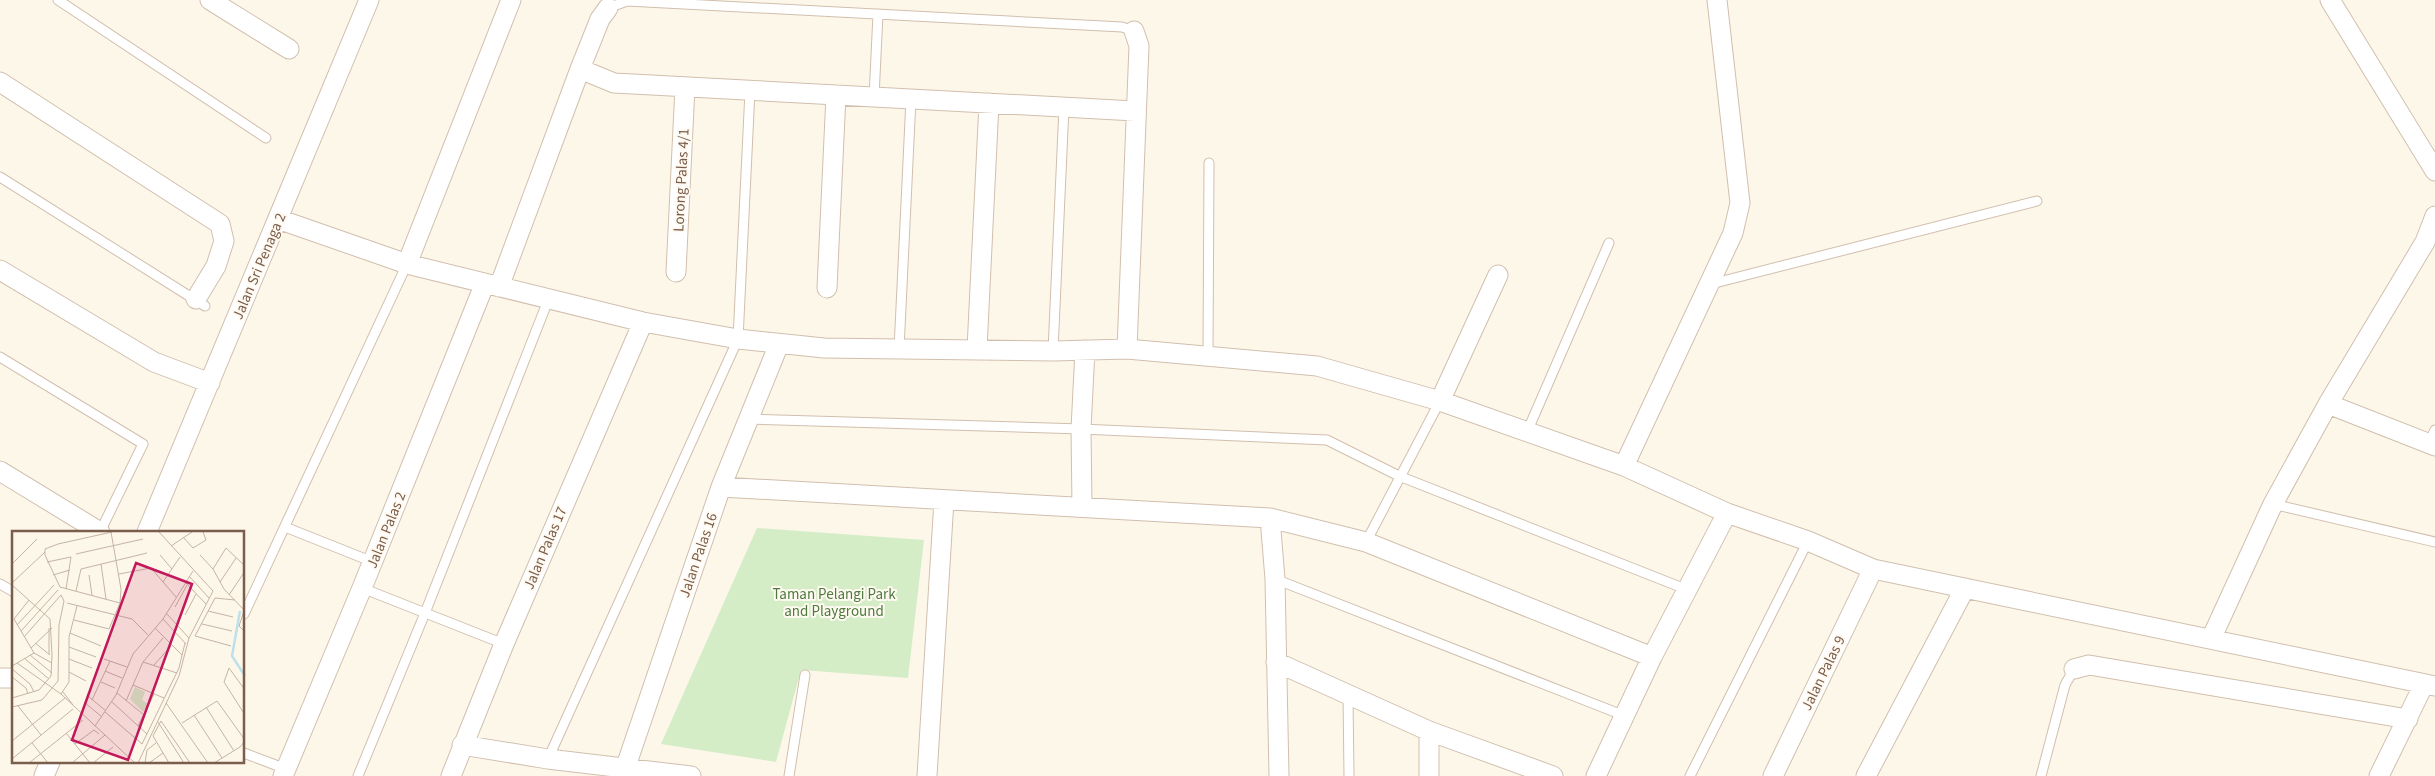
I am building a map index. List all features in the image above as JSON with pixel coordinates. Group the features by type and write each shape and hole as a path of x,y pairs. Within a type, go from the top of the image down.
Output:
{"street":[{"path":"210,0 289,49"},
{"name":"Jalan Sri Penaga 2","path":"147,531 369,0"},
{"path":"407,264 510,0"},
{"path":"1624,466 1733,233 1740,202 1716,0"},
{"path":"2330,0 2435,171"},
{"name":"Jalan Palas 2","path":"284,772 492,285 600,19 608,8"},
{"path":"1127,348 1139,46 1134,31"},
{"path":"580,69 614,83 1135,111"},
{"path":"0,82 220,224 224,241 216,266 200,303"},
{"name":"Lorong Palas 4/1","path":"676,272 685,87"},
{"path":"827,288 836,95"},
{"path":"977,349 989,103"},
{"path":"2210,639 2273,504 2328,404 2424,242 2435,216"},
{"path":"278,219 407,264 643,322 779,344 899,349 1053,351 1127,348 1317,366 1440,401 1624,466 1728,513 1808,541 1873,569 2429,685 2408,719 2380,776"},
{"path":"0,270 154,362 210,383"},
{"path":"1440,401 1498,275"},
{"name":"Jalan Palas 17","path":"451,776 504,644 643,322"},
{"name":"Jalan Palas 16","path":"625,769 720,487 779,344"},
{"path":"1082,508 1081,429 1085,350"},
{"path":"2328,404 2433,441"},
{"path":"0,471 98,531"},
{"path":"720,487 1270,518 1366,542 1652,658"},
{"path":"926,776 944,500"},
{"path":"1596,776 1652,658 1728,513"},
{"path":"1270,518 1275,579 1279,776"},
{"name":"Jalan Palas 9","path":"1773,776 1873,569"},
{"path":"1866,776 1965,588"},
{"path":"1276,662 1430,731 1552,776"},
{"path":"2074,669 2089,665 2408,719"},
{"path":"1429,776 1430,731"},
{"path":"462,745 548,759 691,776"},
{"path":"44,776 49,764"}],"lane":[{"path":"58,0 266,138"},
{"path":"608,8 627,1 1122,27 1134,31"},
{"path":"874,97 878,14"},
{"path":"548,759 738,338 750,91"},
{"path":"899,349 910,99"},
{"path":"1053,351 1064,107"},
{"path":"1208,355 1209,163"},
{"path":"0,177 200,303"},
{"path":"1708,285 2037,201"},
{"path":"1526,432 1609,243"},
{"path":"245,612 407,264"},
{"path":"358,776 425,613 549,298"},
{"path":"0,357 143,444 100,531"},
{"path":"1366,542 1440,401"},
{"path":"748,419 1081,429 1327,440 1399,476 1689,590"},
{"path":"2273,504 2435,542"},
{"path":"285,526 373,562"},
{"path":"1690,776 1808,541"},
{"path":"1275,579 1625,716"},
{"path":"0,584 12,591"},
{"path":"362,588 504,644"},
{"path":"2041,776 2065,685 2074,669"},
{"path":"788,776 805,675"},
{"path":"1348,695 1349,776"},
{"path":"245,753 284,772"}],"green space":[{"name":"Taman Pelangi Park and Playground","path":"757,528 924,540 908,678 801,670 776,762 661,744"}]}
